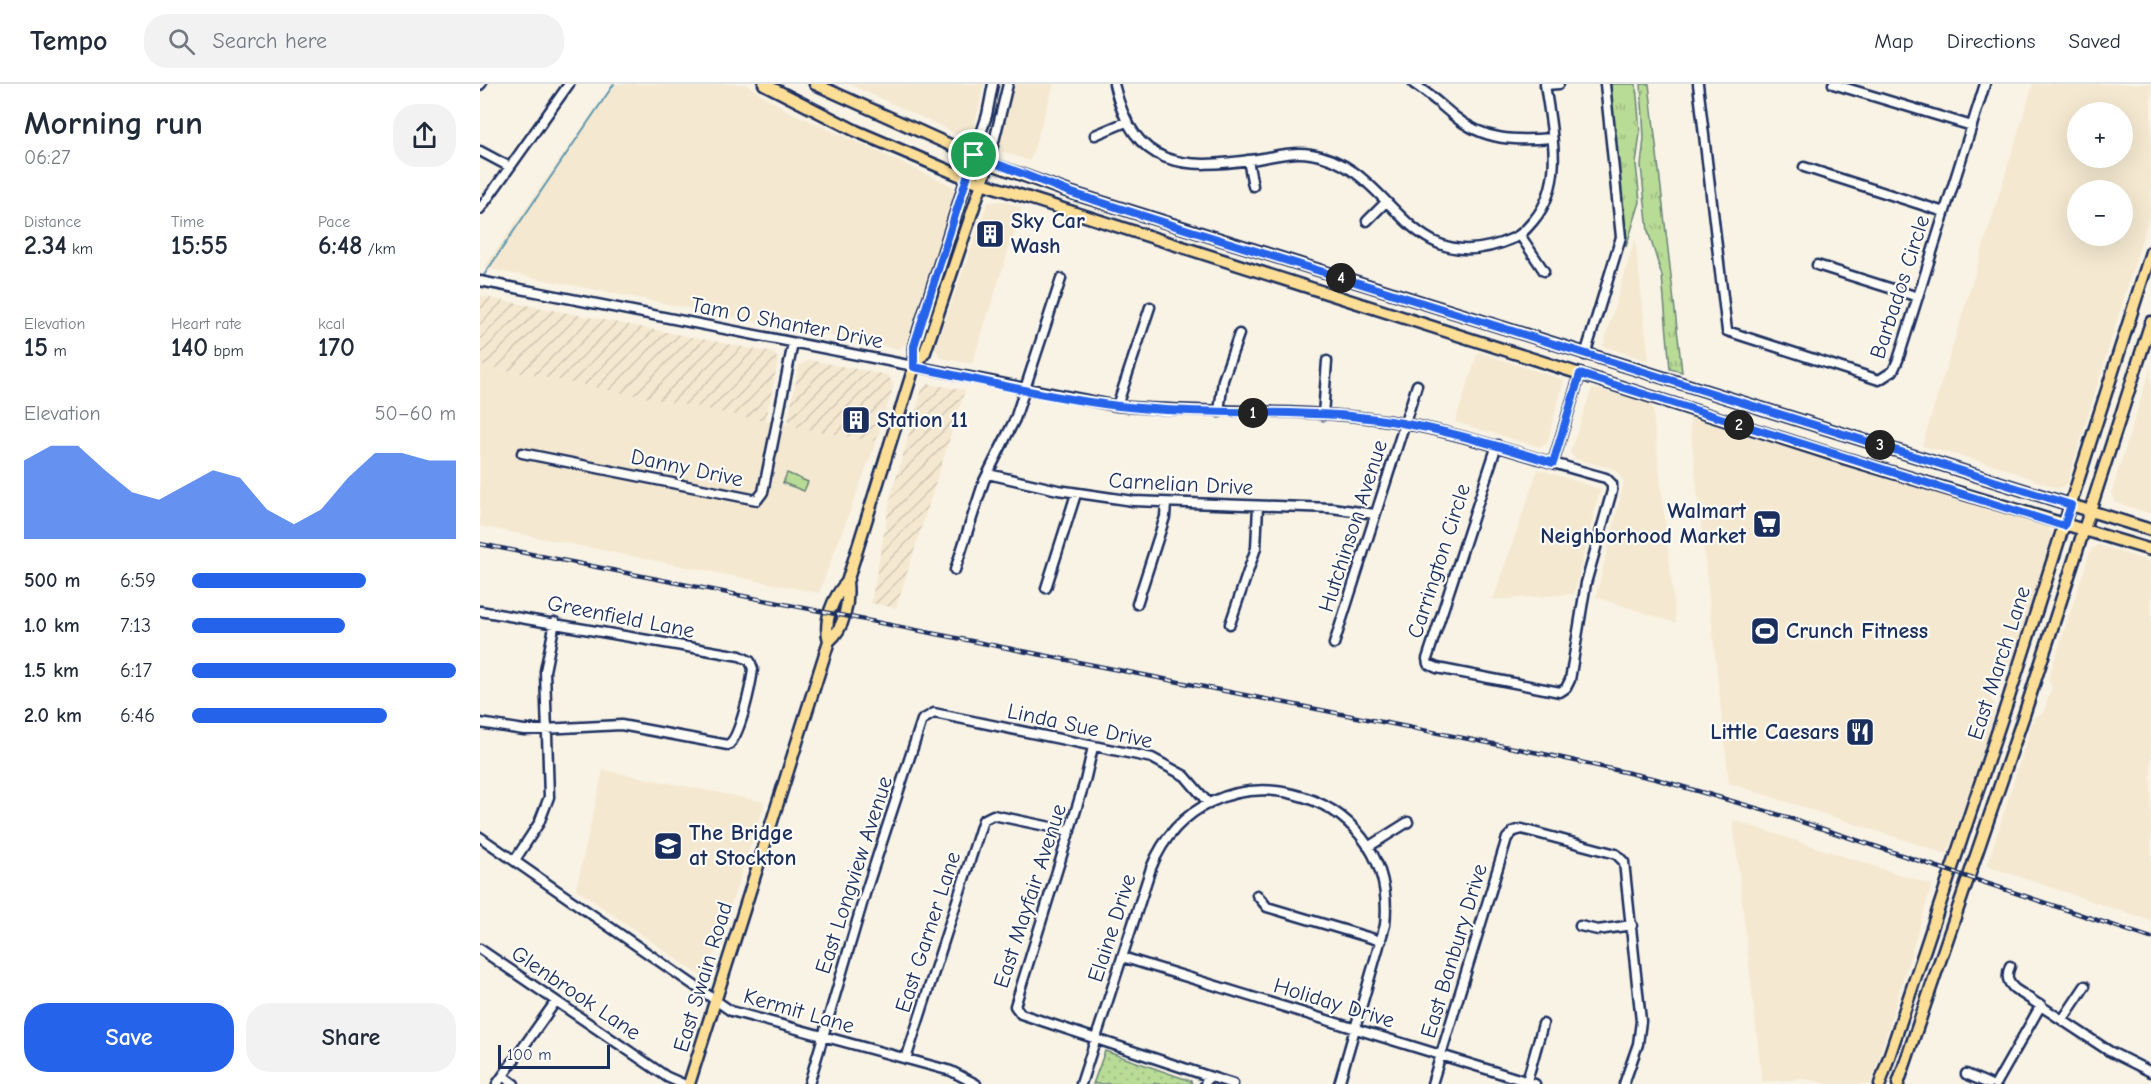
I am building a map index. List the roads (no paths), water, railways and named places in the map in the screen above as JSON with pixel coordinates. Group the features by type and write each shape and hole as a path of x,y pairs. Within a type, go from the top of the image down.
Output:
{"main road":[{"path":"764,84 856,131 983,184 2064,526 2151,550"},
{"path":"814,84 989,162 1072,193 2151,530"},
{"name":"East Swain Road","path":"689,1084 829,641 826,631 836,595 847,582 914,367 914,346 974,155"},
{"name":"East Swain Road","path":"914,367 925,352 989,162"},
{"name":"East March Lane","path":"1880,1084 2071,505 2151,252"},
{"name":"East March Lane","path":"1898,1084 2026,709 2151,322"}],"street":[{"path":"480,208 569,84"},
{"name":"East Swain Road","path":"974,155 987,115 993,84"},
{"name":"East Swain Road","path":"989,162 1008,84"},
{"path":"1114,84 1121,113 1126,122 1149,147 1174,161 1198,165 1294,153 1323,156 1351,170 1415,230 1450,247 1484,248 1520,235 1536,217 1550,192 1554,162 1545,85 1559,84"},
{"path":"1414,84 1456,118 1482,134 1510,140 1552,138"},
{"path":"1585,355 1621,237 1605,84"},
{"name":"Barbados Circle","path":"1698,84 1727,331 1879,380 1893,371 1985,84"},
{"path":"1833,84 1972,126"},
{"path":"1095,135 1126,122"},
{"path":"480,151 510,167"},
{"path":"1248,160 1253,186"},
{"path":"1804,167 1944,212"},
{"path":"1367,221 1386,202"},
{"path":"1520,235 1544,271"},
{"path":"1817,265 1918,297"},
{"path":"955,570 988,474 1007,439 1061,279"},
{"name":"Tam O Shanter Drive","path":"480,281 1117,406 1323,415 1406,424 1497,445 1606,478 1613,488"},
{"path":"1117,406 1150,307"},
{"path":"1219,412 1223,380 1239,334"},
{"name":"Danny Drive","path":"522,453 757,500 763,492 793,343"},
{"path":"1323,415 1327,362"},
{"path":"1553,463 1580,374"},
{"name":"Hutchinson Avenue","path":"1334,644 1417,385"},
{"name":"Carrington Circle","path":"1497,445 1426,656 1432,667 1556,692 1566,688 1570,680 1586,583 1613,488"},
{"name":"Carnelian Drive","path":"988,474 1076,494 1166,503 1332,508 1374,514"},
{"path":"1046,588 1076,494"},
{"path":"1137,604 1165,517 1166,503"},
{"path":"1230,624 1256,548 1258,506"},
{"name":"Greenfield Lane","path":"480,610 740,656 752,665 739,729 732,743 716,744 621,725 548,729"},
{"path":"515,860 539,823 549,797 545,671 555,622"},
{"name":"Linda Sue Drive","path":"927,715 934,713 1152,758 1169,765 1191,781 1209,804"},
{"name":"East Longview Avenue","path":"809,1084 922,720 927,715"},
{"path":"480,723 525,730 548,729"},
{"name":"East Mayfair Avenue","path":"1093,747 1070,831 1015,1006 1022,1014 1096,1038"},
{"name":"Elaine Drive","path":"1081,1084 1151,868 1161,847 1184,820 1209,804 1245,791 1268,789 1292,792 1316,801 1336,813 1359,834 1382,873 1387,914 1339,1084"},
{"name":"East Garner Lane","path":"906,1059 986,817 993,815 1070,831"},
{"path":"1368,847 1408,822"},
{"name":"East Banbury Drive","path":"1432,1084 1507,838 1514,831 1522,829 1619,855 1625,869 1632,925"},
{"name":"Kermit Lane","path":"480,837 731,1011 960,1074 976,1084"},
{"path":"1257,895 1267,908 1381,941"},
{"path":"1580,926 1598,930 1632,925 1641,1021 1638,1044 1624,1084"},
{"name":"Glenbrook Lane","path":"480,949 667,1077 682,1084"},
{"name":"Holiday Drive","path":"1122,957 1531,1083"},
{"path":"2010,966 2007,975 2010,984 2109,1051 2151,1072"},
{"path":"2063,1019 2085,986"},
{"path":"497,1084 556,1001"},
{"path":"1996,1084 2041,1005"},
{"path":"1531,1083 1543,1023"},
{"path":"1096,1038 1207,1080 1233,1084"},
{"path":"1966,1074 1989,1084"},
{"path":"503,1076 514,1084"}],"waterway":[{"path":"482,278 614,84"}],"railway":[{"path":"480,544 1544,754 1656,779 1790,818 2151,938"}],"place":[{"name":"Sky Car Wash","path":"990,234"},
{"name":"Station 11","path":"856,420"},
{"name":"Walmart Neighborhood Market","path":"1767,524"},
{"name":"Crunch Fitness","path":"1765,631"},
{"name":"Little Caesars","path":"1860,732"},
{"name":"The Bridge at Stockton","path":"668,846"}]}
